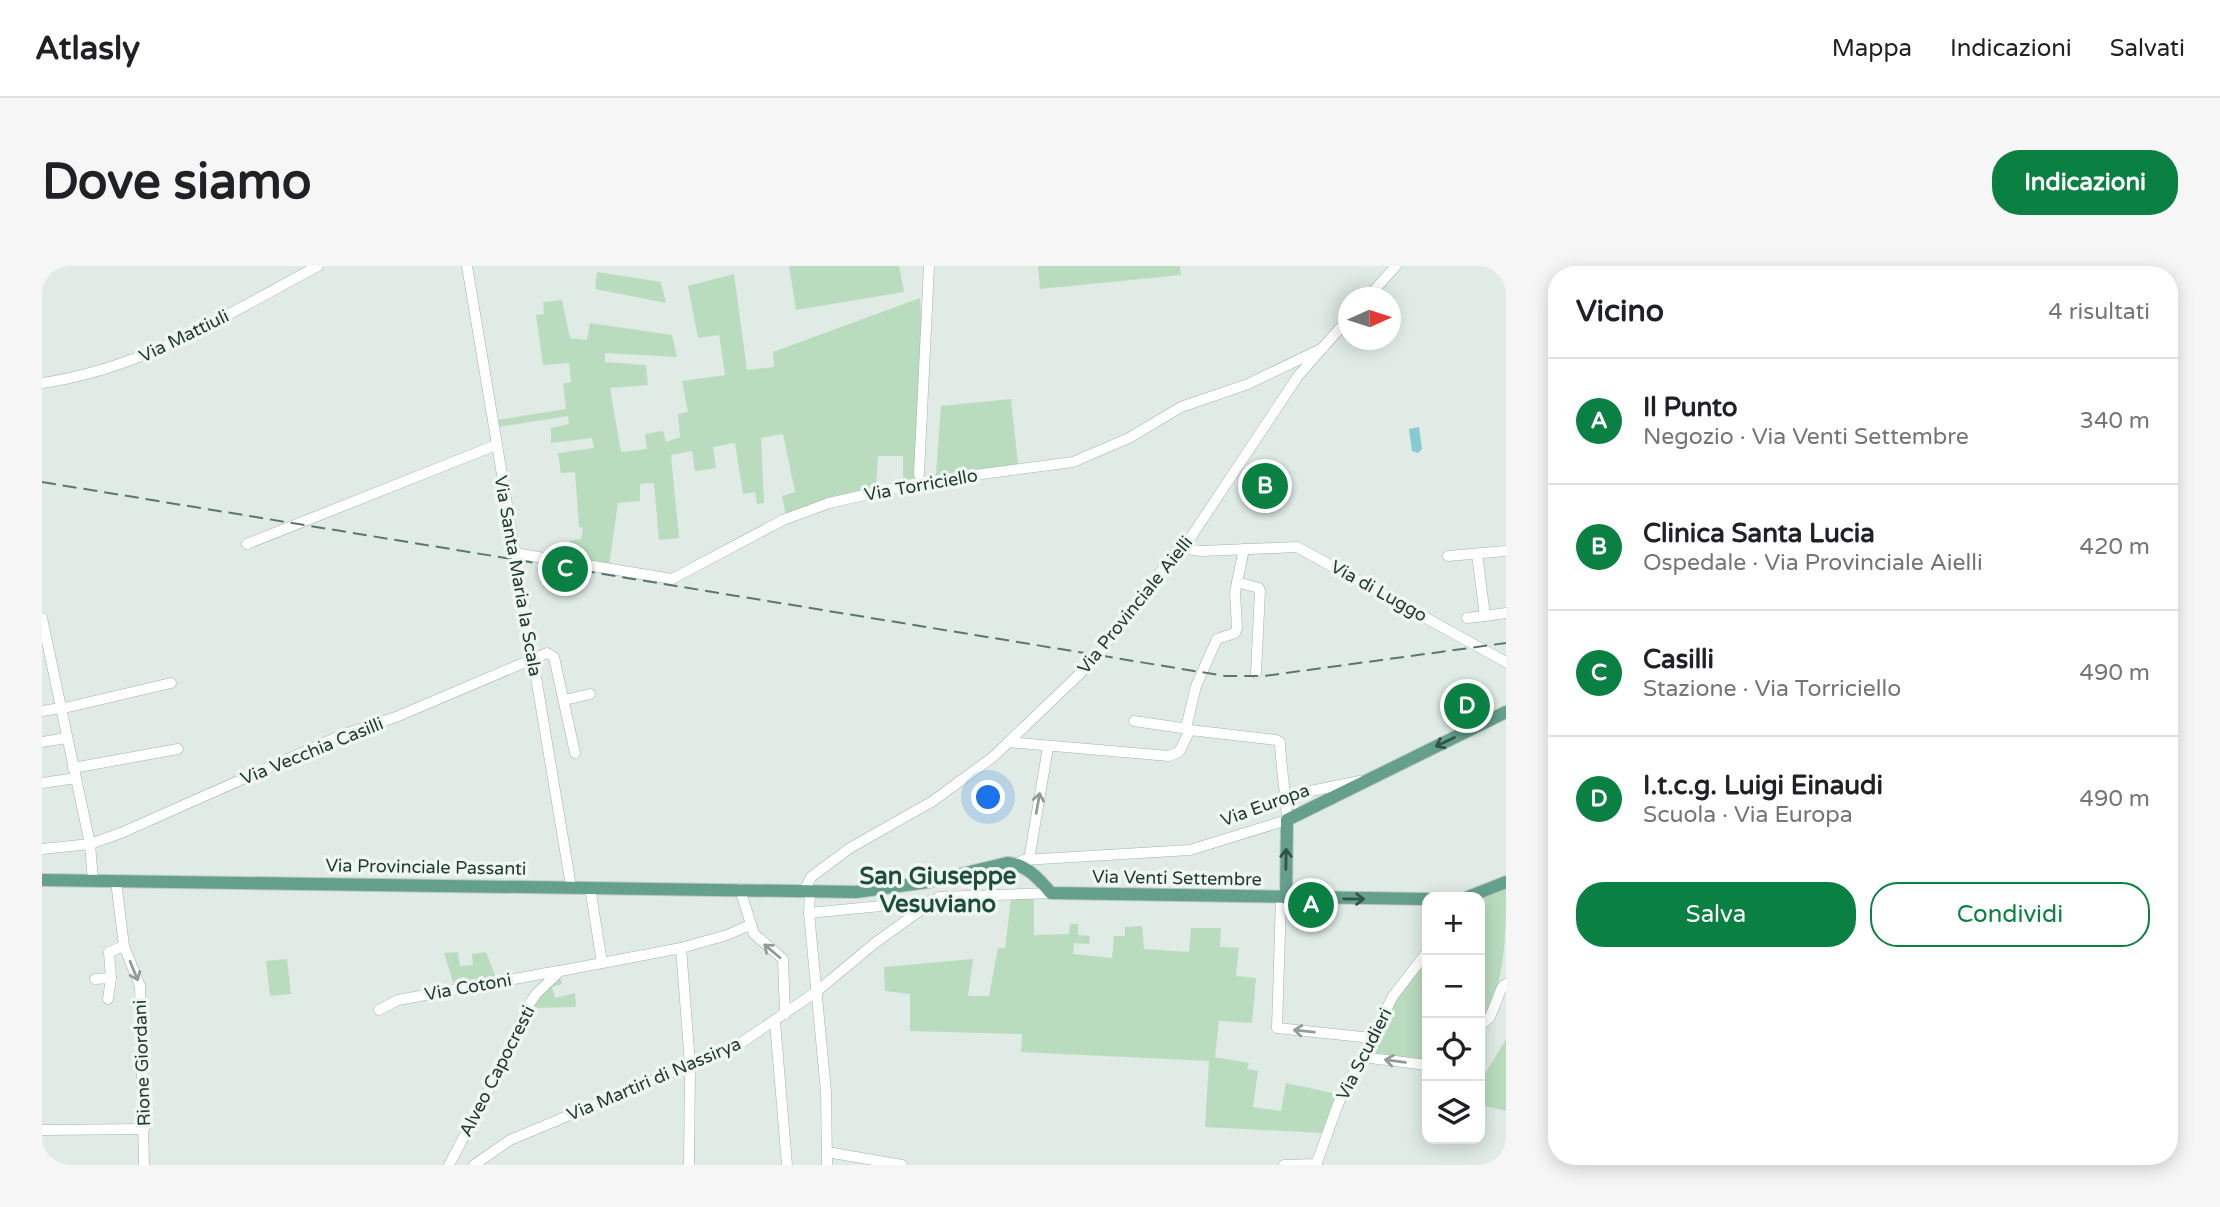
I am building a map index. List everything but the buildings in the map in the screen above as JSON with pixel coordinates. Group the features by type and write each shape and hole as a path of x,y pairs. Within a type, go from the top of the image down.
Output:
{"main road":[{"name":"Via Europa","path":"1287,820 1506,712"},
{"path":"1283,898 1287,820"},
{"name":"Via Provinciale Passanti","path":"42,880 807,891 880,889 1023,862"},
{"path":"1023,862 1051,893"},
{"path":"1481,892 1506,882"},
{"name":"Via Venti Settembre","path":"1051,893 1422,899"}],"street":[{"name":"Via Mattiuli","path":"42,383 85,376 138,359 318,266"},
{"name":"Via Santa Maria la Scala","path":"467,266 571,886"},
{"name":"Via Torriciello","path":"919,474 929,266"},
{"path":"1377,287 1396,266"},
{"name":"Via Provinciale Aielli","path":"807,891 811,877 850,848 933,801 1008,742 1091,663 1179,548 1187,543 1298,376 1338,330"},
{"name":"Via Torriciello","path":"514,553 672,579 723,555 783,520 829,503 922,482 1073,462 1129,438 1181,407 1248,384 1322,348"},
{"path":"247,544 496,445"},
{"name":"Via di Luggo","path":"1187,543 1193,550 1202,551 1297,547 1506,662"},
{"path":"1008,742 1169,757 1179,752 1188,729 1196,686 1216,639 1235,633 1237,628 1234,592 1244,549"},
{"path":"1448,556 1506,551"},
{"path":"1477,554 1485,616"},
{"path":"1237,582 1259,588 1260,591 1256,673"},
{"path":"1467,618 1506,613"},
{"path":"42,618 90,844 93,880"},
{"path":"532,657 547,653 554,657 575,753"},
{"name":"Via Vecchia Casilli","path":"42,849 90,844 532,657"},
{"path":"42,711 172,682"},
{"path":"565,700 590,694"},
{"path":"1134,721 1280,742 1287,820"},
{"path":"42,742 66,738"},
{"path":"1023,862 1048,747"},
{"path":"42,783 178,749"},
{"path":"1286,796 1371,779"},
{"name":"Via Europa","path":"1023,862 1190,850 1287,820"},
{"name":"Rione Giordani","path":"116,881 124,946 140,986 144,1165"},
{"path":"590,887 602,963"},
{"path":"740,889 750,925 758,939 783,959 785,1014"},
{"path":"807,891 826,1091 827,1165"},
{"name":"Via Martiri di Nassirya","path":"474,1165 510,1140 738,1045 816,992 932,901 944,896 1051,893"},
{"path":"1283,898 1277,1028 1372,1038"},
{"path":"809,914 932,901"},
{"path":"561,971 681,948 727,935 750,925"},
{"path":"108,999 111,978 109,952 124,946"},
{"path":"681,948 690,1064 689,1165"},
{"name":"Via Scudieri","path":"1317,1164 1339,1104 1393,996 1425,955"},
{"name":"Via Cotoni","path":"379,1010 398,1000 561,971"},
{"name":"Alveo Capocresti","path":"449,1165 509,1051 526,1009 536,994 561,971"},
{"path":"95,979 111,978"},
{"path":"1485,1022 1490,1017 1502,987 1506,984"},
{"path":"775,1022 788,1165"},
{"path":"1362,1057 1422,1064"},
{"path":"42,1130 144,1129"},
{"path":"827,1152 902,1165"},
{"path":"1284,1165 1317,1164"}],"green space":[{"path":"789,266 899,266 904,292 796,310"},
{"path":"1038,266 1180,266 1181,275 1040,289"},
{"path":"597,272 661,282 666,303 595,289"},
{"path":"734,274 747,370 774,367 773,352 920,298 922,334 914,479 903,481 903,456 878,456 876,488 786,516 782,496 795,492 783,434 761,438 764,503 757,504 755,492 743,494 735,443 713,447 716,468 695,471 692,451 671,455 679,538 659,540 654,483 640,484 640,501 618,503 609,566 571,560 569,541 581,539 583,528 579,527 575,472 561,473 558,453 594,448 592,438 551,443 551,428 569,424 568,416 498,427 497,420 566,409 563,384 571,382 569,363 543,365 536,315 544,314 543,302 562,300 570,338 587,340 590,323 672,335 677,357 605,353 605,362 646,365 648,385 610,388 621,452 647,449 645,434 663,431 666,442 680,437 678,414 688,412 682,381 725,375 719,335 698,338 688,286"},
{"path":"1011,399 1018,464 936,475 941,406"},
{"path":"1506,885 1505,940 1500,977 1485,1016 1485,955 1485,895"},
{"path":"1011,899 1034,899 1034,935 1069,934 1070,924 1078,924 1078,935 1090,936 1089,944 1074,943 1073,954 1112,958 1114,936 1125,936 1125,927 1142,926 1144,949 1189,952 1191,928 1221,928 1220,947 1239,948 1236,976 1256,978 1252,1023 1219,1021 1215,1057 1249,1063 1247,1069 1258,1071 1253,1107 1281,1111 1286,1083 1337,1094 1323,1133 1205,1127 1209,1061 1021,1052 1022,1034 910,1031 910,994 885,991 884,967 973,959 968,996 989,996 998,948 1005,948"},
{"path":"458,952 460,966 473,965 472,954 486,952 496,977 454,985 444,953"},
{"path":"287,959 291,994 270,996 266,961"},
{"path":"1422,963 1422,1062 1366,1055 1396,997"},
{"path":"560,977 562,984 552,987 555,998 575,993 576,1007 530,1008 539,995"},
{"path":"1506,1039 1506,1111 1485,1106 1485,1074"}],"water":[{"path":"1419,427 1422,449 1418,453 1412,451 1409,429"}],"railway":[{"path":"42,482 1225,676 1264,676 1506,643"}],"place":[{"name":"Clinica Santa Lucia","path":"1265,486"},
{"name":"Casilli","path":"565,569"},
{"name":"I.t.c.g. Luigi Einaudi","path":"1467,706"},
{"name":"Il Punto","path":"1311,905"}],"district":[{"name":"San Giuseppe Vesuviano","path":"938,890"}]}
